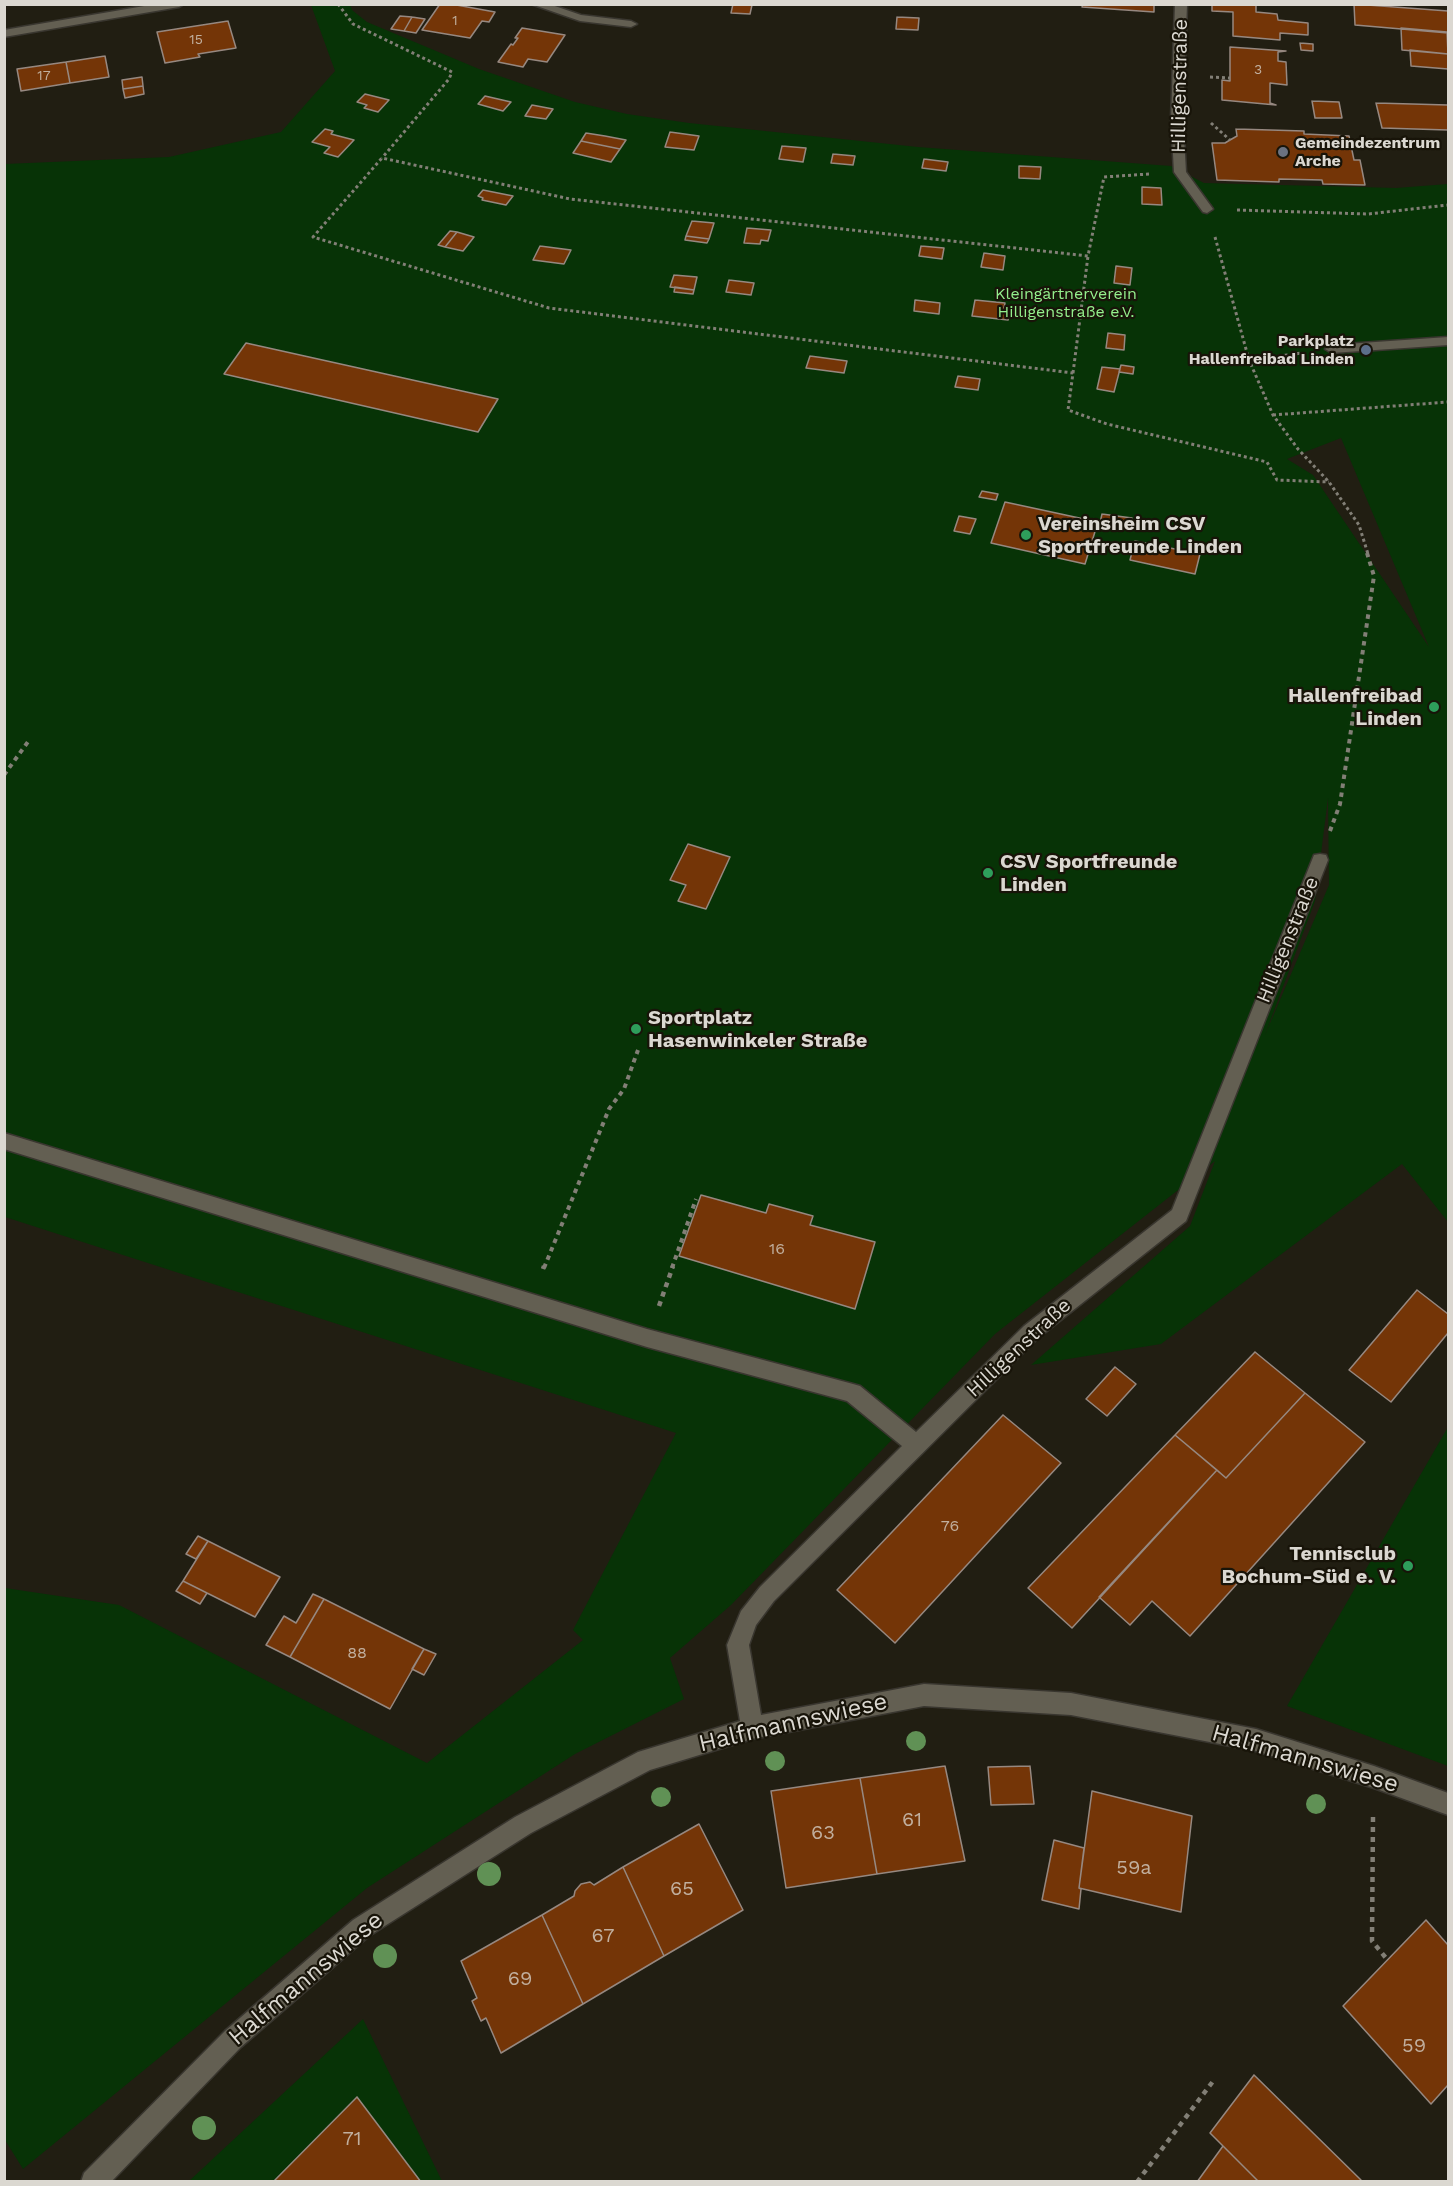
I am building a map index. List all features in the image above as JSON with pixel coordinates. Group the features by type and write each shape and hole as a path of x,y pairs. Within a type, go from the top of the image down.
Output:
{"street":[{"path":"4,34 178,4"},
{"path":"536,4 580,18 631,24"},
{"name":"Hilligenstraße","path":"1181,4 1177,119 1180,172 1207,209"},
{"path":"1332,350 1449,341"},
{"name":"Hilligenstraße","path":"752,1728 738,1645 748,1618 767,1594 1031,1332 1179,1215 1320,860"},
{"path":"4,1141 647,1338 853,1393 917,1446"},
{"name":"Halfmannswiese","path":"93,2181 233,2039 361,1928 523,1825 646,1760 752,1728 924,1695 1071,1704 1256,1740 1374,1777 1449,1804"}],"path":[{"path":"338,4 352,24 452,72 449,79 314,237 549,308 1073,372"},
{"path":"1209,122 1230,140"},
{"path":"382,158 570,199 1088,256"},
{"path":"1180,172 1104,177 1088,256 1068,410 1107,424 1267,462 1276,480 1329,482"},
{"path":"1207,209 1368,214 1449,205"},
{"name":"Hilligenstraße","path":"1207,209 1249,360 1273,415 1298,449 1329,482 1359,525 1374,576 1340,804 1320,860"},
{"path":"1249,360 1332,350"},
{"path":"1273,415 1449,402"},
{"path":"4,775 30,739"},
{"path":"530,1303 609,1109 624,1089 638,1050"},
{"path":"647,1338 696,1199"},
{"path":"1374,1777 1372,1941 1386,1958"},
{"path":"1137,2181 1214,2080"}],"green space":[{"name":"Sportplatz Hasenwinkeler Straße","path":"350,4 352,10 367,22 479,69 575,102 627,114 689,123 918,147 1171,166 1204,183 1396,188 1448,184 1448,1222 1402,1164 1161,1344 1031,1365 1190,1226 1215,1161 995,1334 731,1605 670,1658 684,1699 575,1754 367,1888 23,2169 5,2140 5,1588 119,1605 427,1763 583,1640 573,1630 676,1433 5,1217 5,164 169,157 281,132 335,71 311,5","holes":["1341,438 1429,647 1313,475 1287,459","1328,798 1329,885 1265,1035 1315,901"]},
{"name":"Tennisclub Bochum-Süd e. V.","path":"1448,1427 1448,1766 1287,1706"},
{"path":"363,2019 442,2181 188,2182"}],"building":[{"path":"440,4 495,12 489,22 482,21 470,38 422,30"},
{"path":"733,4 755,4 752,5 750,14 731,13"},
{"path":"1083,4 1154,4 1154,12 1082,7"},
{"path":"1212,4 1256,4 1256,12 1277,14 1278,20 1308,23 1308,35 1280,33 1280,40 1233,36 1233,12 1212,11"},
{"path":"1354,4 1448,11 1448,33 1355,25"},
{"path":"400,16 412,17 404,31 391,29"},
{"path":"412,17 425,19 416,33 404,31"},
{"path":"897,17 919,18 918,30 896,29"},
{"path":"228,21 236,48 198,54 200,57 165,63 157,32"},
{"path":"522,28 565,35 547,62 528,59 523,67 498,62 518,38 515,38"},
{"path":"1401,28 1447,32 1448,54 1402,50"},
{"path":"1300,43 1313,44 1313,51 1301,50"},
{"path":"1230,47 1286,51 1278,52 1278,61 1286,62 1287,85 1270,83 1270,103 1276,105 1222,100 1222,80 1230,81"},
{"path":"1410,50 1448,54 1448,69 1411,66"},
{"path":"105,56 109,77 70,83 66,62"},
{"path":"66,62 70,83 21,91 17,69"},
{"path":"142,77 143,86 123,89 122,80"},
{"path":"143,86 144,94 125,98 123,89"},
{"path":"365,94 389,100 378,112 364,108 367,105 357,102"},
{"path":"485,96 511,102 503,111 478,104"},
{"path":"1312,101 1339,102 1342,118 1315,118"},
{"path":"1376,103 1448,105 1448,130 1382,128"},
{"path":"532,105 553,109 546,119 525,116"},
{"path":"325,129 333,131 331,134 354,140 338,157 324,153 330,147 312,142"},
{"name":"Gemeindezentrum Arche","path":"1236,129 1304,131 1304,134 1349,136 1354,160 1360,160 1365,185 1323,184 1322,180 1279,179 1279,182 1217,180 1212,143 1225,143 1237,136"},
{"path":"670,132 699,136 694,150 665,147"},
{"path":"586,133 626,140 620,149 581,141"},
{"path":"581,141 620,149 611,162 573,153"},
{"path":"782,146 806,148 803,162 779,159"},
{"path":"833,154 855,156 853,165 831,163"},
{"path":"924,159 948,162 946,171 922,168"},
{"path":"1019,166 1041,167 1040,179 1019,178"},
{"path":"1142,187 1161,188 1162,205 1142,204"},
{"path":"483,190 513,196 506,205 482,200 483,198 478,196"},
{"path":"692,221 714,223 709,239 686,236"},
{"path":"747,228 771,230 768,241 761,240 760,244 744,243"},
{"path":"450,231 457,232 445,247 438,245"},
{"path":"457,232 474,237 463,251 445,247"},
{"path":"686,236 709,239 707,243 685,240"},
{"path":"540,246 571,250 564,264 533,260"},
{"path":"921,246 944,248 942,259 919,256"},
{"path":"984,253 1005,256 1003,270 981,267"},
{"path":"1116,266 1132,268 1130,285 1114,283"},
{"path":"674,275 697,277 694,290 670,287"},
{"path":"729,280 754,283 751,295 726,292"},
{"path":"675,287 694,290 693,294 674,292"},
{"path":"915,300 940,303 939,314 914,311"},
{"path":"975,300 1005,303 1004,308 1010,309 1008,320 972,316"},
{"path":"1108,333 1125,335 1124,350 1106,348"},
{"path":"246,343 498,399 478,432 224,374"},
{"path":"810,356 847,361 844,373 806,368"},
{"path":"1121,365 1134,367 1133,374 1119,372"},
{"path":"1102,367 1120,369 1114,392 1097,389"},
{"path":"958,376 980,379 978,390 955,387"},
{"path":"982,491 998,494 996,500 979,497"},
{"name":"Vereinsheim CSV Sportfreunde Linden","path":"1005,502 1098,522 1085,564 991,543"},
{"path":"1102,514 1132,518 1130,528 1100,523"},
{"path":"959,516 976,519 970,534 954,531"},
{"path":"1135,541 1200,554 1195,574 1130,560"},
{"path":"688,844 730,857 706,909 678,901 686,885 670,880"},
{"path":"701,1195 766,1213 769,1204 813,1216 810,1225 875,1242 855,1309 679,1256"},
{"path":"1417,1290 1448,1314 1448,1333 1391,1402 1349,1370"},
{"path":"1255,1352 1305,1393 1226,1478 1175,1435"},
{"path":"1115,1367 1136,1384 1107,1416 1086,1399"},
{"path":"1305,1393 1365,1442 1190,1636 1152,1601 1130,1625 1099,1597 1217,1470 1226,1478"},
{"path":"1003,1415 1061,1463 895,1643 837,1590"},
{"path":"1175,1435 1217,1470 1072,1628 1028,1588"},
{"path":"198,1536 208,1541 196,1559 186,1554"},
{"path":"208,1541 280,1577 255,1617 183,1581"},
{"path":"183,1581 207,1593 200,1604 176,1591"},
{"path":"313,1594 324,1599 290,1657 266,1645 284,1616 296,1623"},
{"path":"324,1599 424,1649 390,1709 290,1657"},
{"path":"424,1649 436,1654 424,1675 412,1669"},
{"path":"945,1766 965,1861 877,1874 860,1778"},
{"path":"1030,1766 1034,1804 991,1805 988,1767"},
{"path":"860,1778 877,1874 786,1888 771,1791"},
{"path":"1092,1791 1192,1816 1181,1912 1079,1888"},
{"path":"699,1824 743,1910 664,1956 623,1867"},
{"path":"1054,1840 1084,1848 1079,1909 1042,1900"},
{"path":"623,1867 664,1956 583,2004 542,1915 574,1896 581,1884 590,1882 594,1885"},
{"path":"542,1915 583,2004 501,2053 486,2018 481,2021 472,2001 477,1998 461,1961"},
{"path":"1426,1920 1448,1945 1448,2085 1431,2104 1343,2006"},
{"path":"1254,2075 1361,2180 1360,2182 1259,2182 1210,2133"},
{"path":"357,2097 421,2182 273,2182"},
{"path":"1223,2146 1259,2182 1197,2182"}],"place":[{"name":"Gemeindezentrum Arche","path":"1283,152"},
{"name":"Parkplatz Hallenfreibad Linden","path":"1366,350"},
{"name":"Vereinsheim CSV Sportfreunde Linden","path":"1026,535"},
{"name":"Hallenfreibad Linden","path":"1434,707"},
{"name":"CSV Sportfreunde Linden","path":"988,873"},
{"name":"Sportplatz Hasenwinkeler Straße","path":"636,1029"},
{"name":"Tennisclub Bochum-Süd e. V.","path":"1408,1566"}],"park label":[{"name":"Kleingärtnerverein Hilligenstraße e.V.","path":"1066,303"}]}
